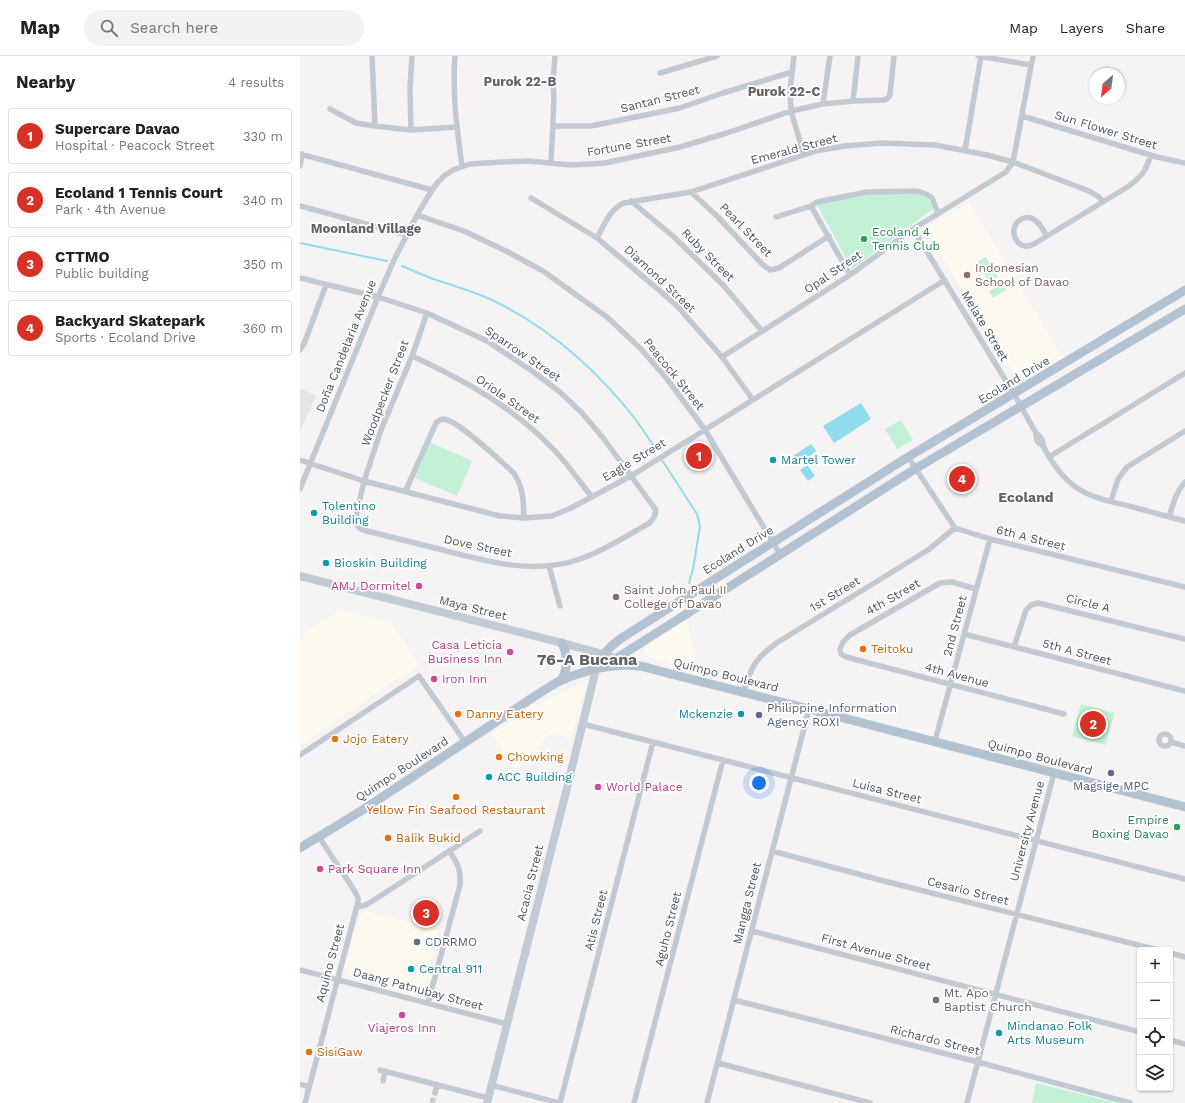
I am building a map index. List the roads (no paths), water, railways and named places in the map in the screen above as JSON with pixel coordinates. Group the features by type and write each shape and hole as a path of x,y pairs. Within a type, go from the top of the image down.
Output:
{"main road":[{"name":"Ecoland Drive","path":"596,669 603,654 618,641 908,457 1185,290"},
{"path":"596,669 617,658 915,469 1185,309"},
{"path":"562,642 566,653 567,663 562,680"},
{"name":"Quimpo Boulevard","path":"300,848 541,692 562,680 596,669 620,666 640,666 1185,807"}],"street":[{"path":"372,56 375,126"},
{"path":"411,130 410,88 412,56"},
{"path":"455,56 454,78 457,127 462,166"},
{"path":"550,163 553,126 553,82 555,56"},
{"path":"660,73 717,56"},
{"path":"794,56 790,91 791,111 804,155"},
{"path":"823,104 830,56"},
{"path":"852,101 858,56"},
{"name":"Fortune Street","path":"417,215 438,182 453,170 462,166 480,163 528,161 572,165 605,163 680,147 727,134 791,111 823,104 881,100 888,98 890,95 894,56"},
{"path":"964,150 980,56 1031,65"},
{"path":"1013,162 1033,56"},
{"name":"Santan Street","path":"553,126 590,126 673,109 792,72"},
{"path":"330,109 356,122 375,126 411,130 457,127"},
{"name":"Sun Flower Street","path":"1022,116 1185,164"},
{"name":"Emerald Street","path":"597,238 614,209 619,205 631,201 691,192 822,150 882,143 935,145 987,155 1013,162 1089,192 1099,197 1103,202"},
{"path":"300,166 301,154 432,190"},
{"path":"1047,236 1039,224 1029,218 1019,221 1014,230 1016,240 1024,246 1030,246 1047,236 1129,186 1143,175 1151,155"},
{"name":"Opal Street","path":"722,357 850,275 913,229 1002,175 1013,162"},
{"path":"776,217 811,206 817,202 867,192 917,191 932,198 938,213"},
{"name":"Pearl Street","path":"691,192 718,217 762,264 770,270 779,268 829,236"},
{"name":"Diamond Street","path":"531,198 597,238 678,307 722,357 753,400"},
{"name":"Ruby Street","path":"631,201 674,237 724,286 762,331"},
{"path":"300,206 407,235"},
{"path":"811,206 850,275"},
{"name":"Doña Candelaria Avenue","path":"300,489 378,297 417,215"},
{"name":"Peacock Street","path":"417,215 464,231 543,271 607,317 640,348 667,379 704,430 780,554"},
{"name":"Melate Street","path":"913,229 1014,394 1036,433 1042,438 1043,446 1049,457 1066,479 1085,493 1185,521"},
{"name":"Sparrow Street","path":"300,278 378,297 427,313 487,341 560,392 582,413 632,476"},
{"name":"Eagle Street","path":"300,460 364,481 500,516 524,518 552,516 571,508 632,476 945,280"},
{"path":"300,350 304,344 326,285"},
{"name":"Woodpecker Street","path":"364,481 381,430 412,356 427,313"},
{"name":"Oriole Street","path":"412,356 472,386 492,398 524,422 557,453 592,497"},
{"path":"1049,457 1185,373"},
{"path":"405,492 433,427 439,420 444,419 451,421 469,433 513,472 519,480 522,490 524,518"},
{"path":"1111,501 1118,479 1127,467 1185,431"},
{"path":"908,457 955,528"},
{"name":"Dove Street","path":"364,481 355,521 363,530 488,562 517,566 549,566 580,559 606,548 653,520 656,510 632,476"},
{"path":"1169,516 1179,489 1185,482"},
{"name":"6th A Street","path":"955,528 990,539 1185,587"},
{"name":"1st Street","path":"743,692 752,667 766,651 778,642 928,550 955,528"},
{"name":"2nd Street","path":"935,742 990,539"},
{"path":"549,566 560,606"},
{"name":"Maya Street","path":"300,576 562,642 640,666"},
{"name":"4th Street","path":"846,657 841,654 840,649 843,642 850,635 940,583 952,582 976,589"},
{"name":"Circle A","path":"1014,647 1026,610 1031,605 1038,603 1185,639"},
{"name":"5th A Street","path":"964,634 1185,691"},
{"name":"4th Avenue","path":"846,657 1064,714"},
{"name":"Acacia Street","path":"488,1100 596,669"},
{"path":"300,755 420,676 465,742"},
{"name":"Mangga Street","path":"707,1103 809,709"},
{"name":"Luisa Street","path":"583,724 1185,879"},
{"name":"Atis Street","path":"559,1103 653,742"},
{"path":"1171,742 1185,746"},
{"name":"Aguho Street","path":"634,1103 722,760"},
{"name":"University Avenue","path":"967,1103 1054,773"},
{"path":"357,907 371,902 480,831"},
{"name":"Aquino Street","path":"304,1103 357,907 358,898 319,837"},
{"path":"428,1003 460,885 461,875 458,865 449,851"},
{"name":"Cesario Street","path":"772,851 884,881 1146,947"},
{"name":"First Avenue Street","path":"752,931 1137,1031"},
{"path":"1173,954 1185,957"},
{"name":"Daang Patnubay Street","path":"300,970 507,1024"},
{"name":"Richardo Street","path":"734,1000 978,1062 1130,1103"},
{"path":"1173,1041 1185,1044"},
{"path":"718,1063 870,1103"},
{"path":"383,1081 383,1071 488,1100"},
{"path":"300,1084 309,1087"},
{"path":"435,1093 437,1085"},
{"path":"491,1085 559,1103"}],"water":[{"path":"861,403 871,419 834,443 823,426"},
{"path":"811,444 816,451 799,464 793,456"},
{"path":"807,465 815,476 808,481 800,470"}],"waterway":[{"path":"300,243 387,261"},
{"path":"402,266 433,279 490,299 531,322 551,336 570,351 605,384 636,420 656,450"},
{"path":"662,460 697,514 700,526 693,569 689,583"}],"tunnel":[{"path":"432,1103 435,1093"}],"place":[{"name":"Ecoland 4 Tennis Club","path":"864,239"},
{"name":"Indonesian School of Davao","path":"967,275"},
{"name":"Supercare Davao","path":"699,456"},
{"name":"Martel Tower","path":"773,460"},
{"name":"Backyard Skatepark","path":"962,479"},
{"name":"Tolentino Building","path":"314,513"},
{"name":"Bioskin Building","path":"326,563"},
{"name":"AMJ Dormitel","path":"419,586"},
{"name":"Saint John Paul II College of Davao","path":"616,597"},
{"name":"Teitoku","path":"863,649"},
{"name":"Casa Leticia Business Inn","path":"510,652"},
{"name":"Iron Inn","path":"434,679"},
{"name":"Danny Eatery","path":"458,714"},
{"name":"Mckenzie","path":"741,714"},
{"name":"Philippine Information Agency ROXI","path":"759,715"},
{"name":"Ecoland 1 Tennis Court","path":"1093,724"},
{"name":"Jojo Eatery","path":"335,739"},
{"name":"Chowking","path":"499,757"},
{"name":"Magsige MPC","path":"1111,773"},
{"name":"ACC Building","path":"489,777"},
{"name":"World Palace","path":"598,787"},
{"name":"Yellow Fin Seafood Restaurant","path":"456,797"},
{"name":"Empire Boxing Davao","path":"1177,827"},
{"name":"Balik Bukid","path":"388,838"},
{"name":"Park Square Inn","path":"320,869"},
{"name":"CTTMO","path":"426,913"},
{"name":"CDRRMO","path":"417,942"},
{"name":"Central 911","path":"411,969"},
{"name":"Mt. Apo Baptist Church","path":"936,1000"},
{"name":"Viajeros Inn","path":"402,1015"},
{"name":"Mindanao Folk Arts Museum","path":"999,1033"},
{"name":"SisiGaw","path":"309,1052"}],"district":[{"name":"Purok 22-B","path":"520,81"},
{"name":"Purok 22-C","path":"784,91"},
{"name":"Moonland Village","path":"366,228"},
{"name":"Ecoland","path":"1026,497"},
{"name":"76-A Bucana","path":"587,659"}]}
